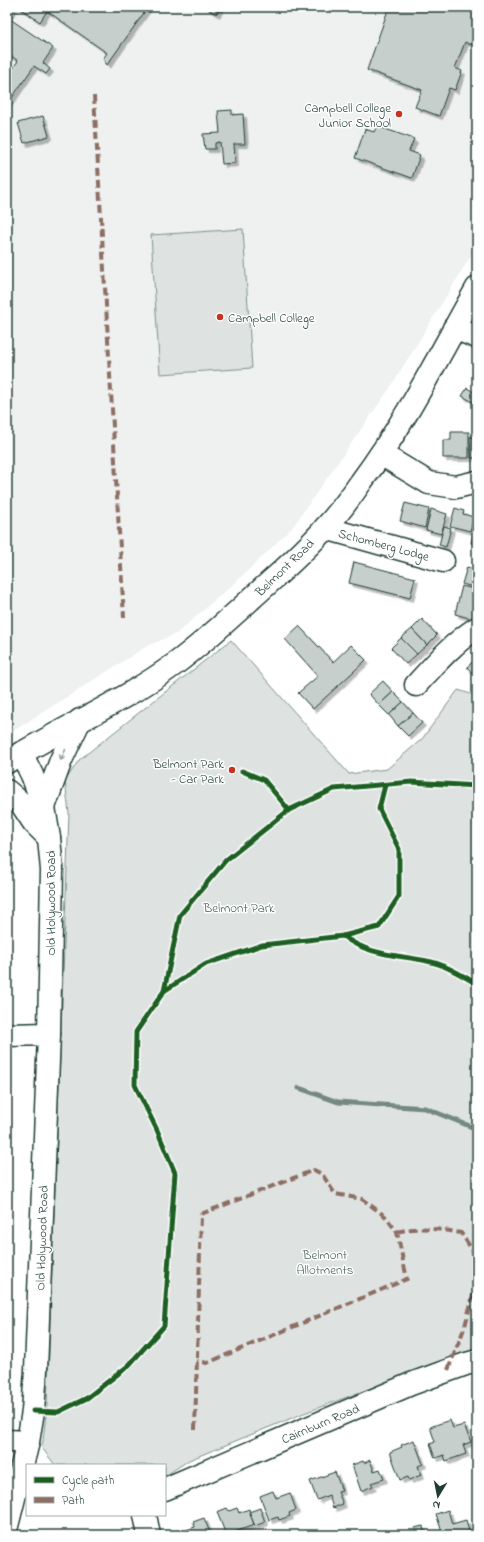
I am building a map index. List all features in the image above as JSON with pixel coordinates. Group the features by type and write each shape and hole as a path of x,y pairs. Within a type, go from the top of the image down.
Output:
{"street":[{"name":"Belmont Road","path":"14,758 130,693 175,664 215,632 288,565 325,528 381,454 477,288"},
{"path":"454,328 477,337"},
{"path":"381,454 429,482 456,487 477,482"},
{"name":"Schomberg Lodge","path":"325,528 443,561"},
{"path":"416,685 442,656 466,635 477,628"},
{"path":"44,806 61,760 80,720"},
{"name":"Old Holywood Road","path":"7,1526 21,1496 18,1442 32,1412 36,1370 49,1034 52,870 50,838 44,806 32,775 14,758"},
{"path":"7,791 20,802 34,823 50,838"},
{"path":"7,1035 49,1034"},
{"name":"Cairnburn Road","path":"166,1489 411,1384 466,1364 477,1362"},
{"path":"146,1516 149,1535"}],"shaded area":[{"name":"Campbell College","path":"7,7 477,7 477,246 390,388 292,528 239,579 176,634 147,646 7,735"}],"green space":[{"path":"243,229 252,368 160,374 151,235"},
{"name":"Belmont Park","path":"231,640 349,774 387,769 422,739 458,690 477,696 477,1351 412,1373 304,1413 189,1460 166,1475 166,1464 54,1464 42,1448 47,1407 69,813 65,781 79,760"}],"building":[{"path":"7,7 14,7 7,17"},
{"path":"18,7 148,7 107,65 103,59 107,53 47,11 40,22"},
{"path":"205,7 221,7 216,14"},
{"path":"389,7 477,7 477,29 471,45 465,42 455,68 462,71 455,90 449,88 439,116 415,107 422,90 367,70"},
{"path":"7,17 53,48 43,63 50,69 46,74 34,66 7,105 7,76 18,61 7,53"},
{"path":"232,110 232,115 243,114 245,144 234,144 235,163 222,164 220,142 215,143 215,149 205,149 203,134 220,133 218,111"},
{"path":"43,116 49,136 24,143 18,123"},
{"path":"377,126 414,139 409,151 420,155 412,178 355,158 365,129 374,132"},
{"path":"467,388 477,394 477,404 462,396"},
{"path":"451,432 469,432 469,458 443,458 443,440 451,440"},
{"path":"470,437 477,437 477,458 471,458"},
{"path":"405,503 429,509 425,528 400,521"},
{"path":"455,508 464,511 463,514 474,517 470,531 450,526"},
{"path":"431,509 447,514 441,534 426,530"},
{"path":"444,526 451,528 446,547 439,545"},
{"path":"475,528 477,529 477,545 471,543"},
{"path":"354,562 415,578 410,598 349,583"},
{"path":"467,567 476,570 477,568 477,588 462,584"},
{"path":"462,586 477,590 476,620 455,614"},
{"path":"422,619 437,635 427,645 412,629"},
{"path":"299,626 333,662 351,645 366,660 313,709 298,693 318,676 285,639"},
{"path":"412,629 427,645 417,654 401,638"},
{"path":"401,638 417,654 406,664 391,648"},
{"path":"477,658 477,678 467,667"},
{"path":"383,681 393,692 379,705 369,694"},
{"path":"393,692 403,702 389,715 379,705"},
{"path":"403,702 413,713 398,726 389,715"},
{"path":"413,713 422,723 408,736 398,726"},
{"path":"450,1420 453,1428 464,1425 471,1442 463,1445 466,1454 446,1461 444,1455 435,1458 430,1444 435,1442 430,1427"},
{"path":"414,1440 423,1464 418,1466 421,1475 409,1480 408,1477 400,1480 390,1452 402,1447 401,1445"},
{"path":"370,1460 374,1471 380,1469 384,1479 371,1483 373,1486 361,1491 352,1465 363,1461 364,1463"},
{"path":"335,1472 342,1491 338,1492 343,1504 333,1508 329,1495 317,1500 310,1481"},
{"path":"273,1491 276,1498 290,1493 296,1510 289,1513 290,1516 279,1520 278,1517 269,1520 260,1496"},
{"path":"227,1508 229,1511 237,1508 239,1513 249,1509 254,1525 226,1535 217,1512"},
{"path":"260,1508 265,1522 255,1526 249,1512"},
{"path":"448,1510 452,1524 466,1520 470,1535 443,1535 436,1514"},
{"path":"204,1518 211,1535 178,1535 177,1533 195,1527 193,1522"},
{"path":"423,1526 424,1532 427,1532 428,1535 416,1535 414,1528"},
{"path":"221,1531 223,1535 211,1535"}],"waterway":[{"path":"299,1088 338,1102 425,1108 477,1129"}],"marked path":[{"path":"94,96 124,618"},
{"path":"195,1430 201,1214 314,1170 322,1174 335,1194 362,1199 385,1216 397,1232 407,1279 207,1363 197,1361"},
{"path":"397,1232 413,1229 437,1229 461,1233 473,1251 477,1275"},
{"path":"448,1370 465,1326 477,1280"}],"cycle path":[{"path":"242,771 264,780 289,810"},
{"path":"33,1411 58,1412 87,1398 128,1366 164,1326 175,1173 157,1130 135,1085 136,1032 164,991 180,915 226,860 289,810 334,789 411,782 477,786"},
{"path":"164,991 206,964 262,945 343,936 379,927 399,896 399,849 379,809 385,785"},
{"path":"343,936 372,951 427,961 440,965 453,970 477,984"}],"place":[{"name":"Campbell College Junior School","path":"399,114"},
{"name":"Campbell College","path":"220,317"},
{"name":"Belmont Park - Car Park","path":"232,770"}],"park label":[{"name":"Belmont Allotments","path":"325,1262"}]}
